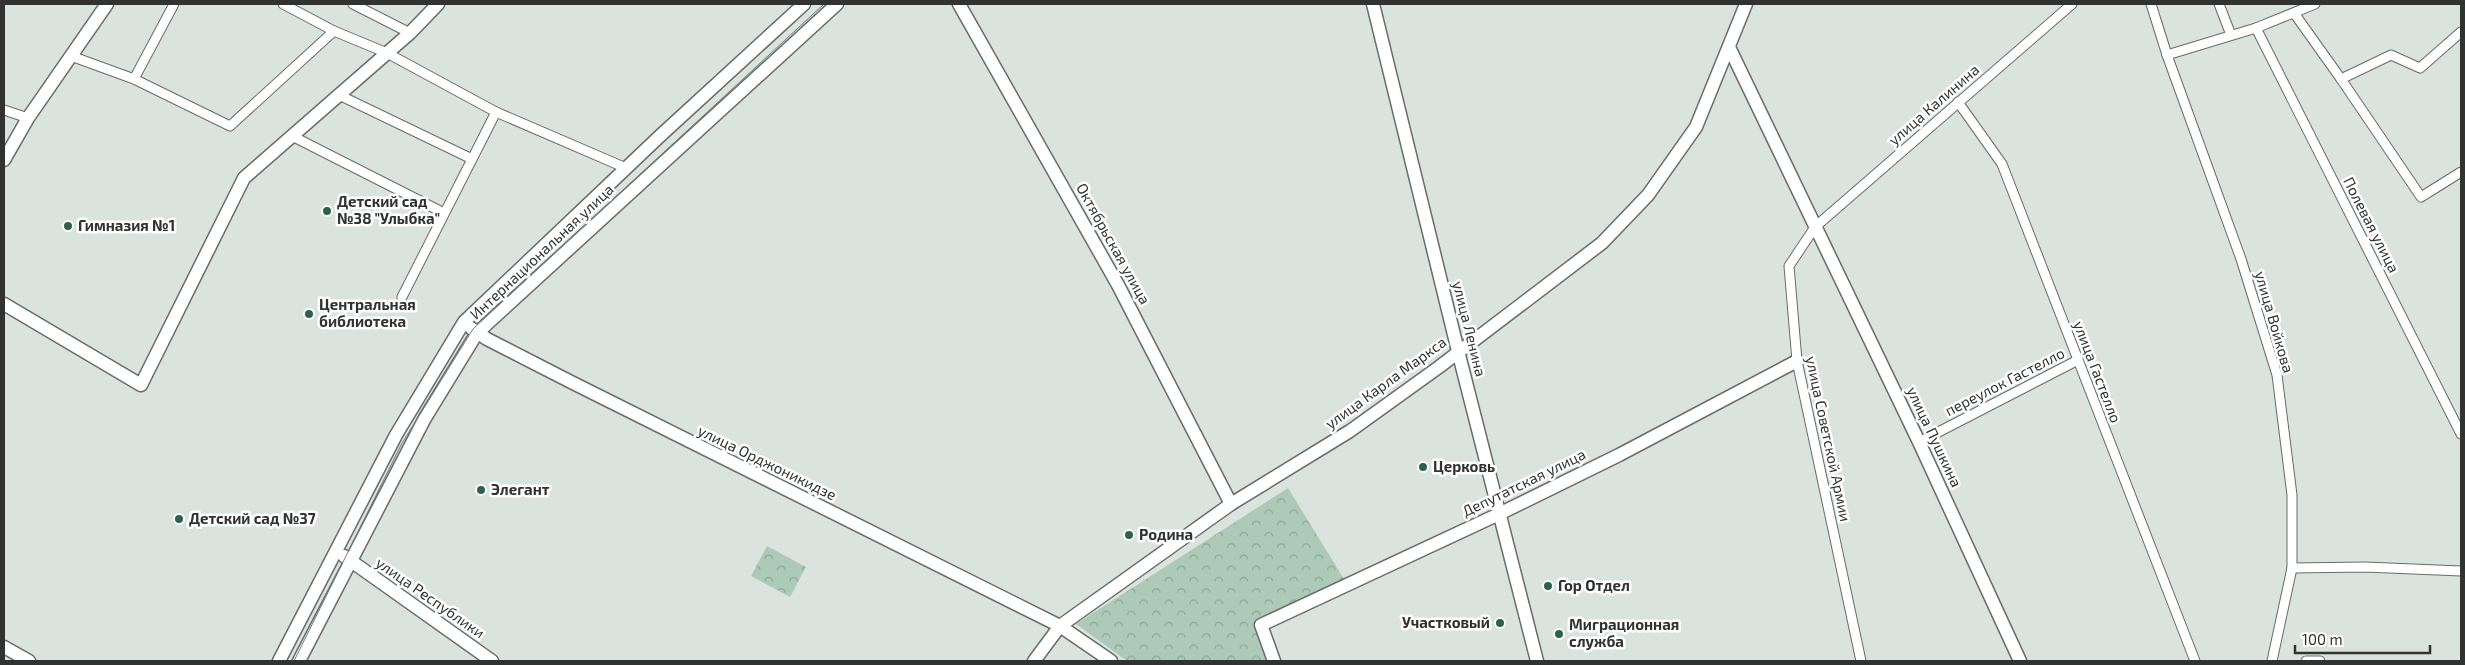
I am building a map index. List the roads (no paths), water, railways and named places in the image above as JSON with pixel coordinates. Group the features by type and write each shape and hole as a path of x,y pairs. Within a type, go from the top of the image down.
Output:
{"street":[{"path":"4,160 28,118 106,4"},
{"path":"134,79 174,4"},
{"path":"284,4 334,30 387,53 496,112 626,168"},
{"path":"353,4 410,34"},
{"path":"4,304 141,385 244,178 410,34 438,4"},
{"name":"Интернациональная улица","path":"279,661 406,416 464,322 626,168 804,4"},
{"name":"Интернациональная улица","path":"299,661 425,418 478,333 837,4"},
{"name":"Октябрьская улица","path":"959,4 1118,285 1231,504"},
{"name":"улица Ленина","path":"1373,4 1536,661"},
{"name":"улица Карла Маркса","path":"1034,661 1060,626 1231,504 1350,431 1439,368 1458,351 1602,243 1648,195 1696,127 1746,4"},
{"name":"улица Калинина","path":"1815,227 2072,4"},
{"name":"улица Войкова","path":"2151,4 2166,55 2241,259 2277,375 2292,495 2292,568 2272,661"},
{"path":"2219,4 2231,35"},
{"path":"2166,55 2256,28 2315,4"},
{"path":"2294,13 2421,197 2461,172"},
{"name":"Полевая улица","path":"2256,28 2461,434"},
{"path":"71,56 134,79 230,126 334,30"},
{"path":"2341,79 2391,55 2420,68 2461,32"},
{"path":"1729,48 1919,442"},
{"name":"улица Пушкина","path":"1729,48 1910,424"},
{"name":"улица Пушкина","path":"1742,74 1815,227"},
{"path":"339,95 472,159"},
{"name":"улица Гастелло","path":"1958,102 2002,164 2195,661"},
{"path":"4,110 28,118"},
{"path":"402,297 496,112"},
{"path":"292,136 444,213"},
{"name":"улица Советской Армии","path":"1815,227 1790,266 1797,361 1861,661"},
{"name":"улица Орджоникидзе","path":"464,322 478,333 716,456 1060,626 1111,661"},
{"name":"переулок Гастелло","path":"1919,442 2078,360"},
{"name":"Депутатская улица","path":"1274,661 1261,625 1499,514 1619,455 1797,361"},
{"name":"улица Пушкина","path":"1919,442 2020,661"},
{"name":"улица Республики","path":"335,551 492,661"},
{"path":"2292,568 2365,567 2461,571"},
{"path":"4,647 29,661"},
{"path":"2306,661 2320,661"}],"tram line":[{"path":"294,661 401,445 473,329 824,4"}],"place":[{"name":"Детский сад №38 \"Улыбка\"","path":"327,211"},
{"name":"Гимназия №1","path":"68,226"},
{"name":"Центральная библиотека","path":"309,314"},
{"name":"Церковь","path":"1423,467"},
{"name":"Элегант","path":"481,490"},
{"name":"Детский сад №37","path":"179,519"},
{"name":"Родина","path":"1129,535"},
{"name":"Гор Отдел","path":"1548,586"},
{"name":"Участковый","path":"1500,623"},
{"name":"Миграционная служба","path":"1559,634"}]}
